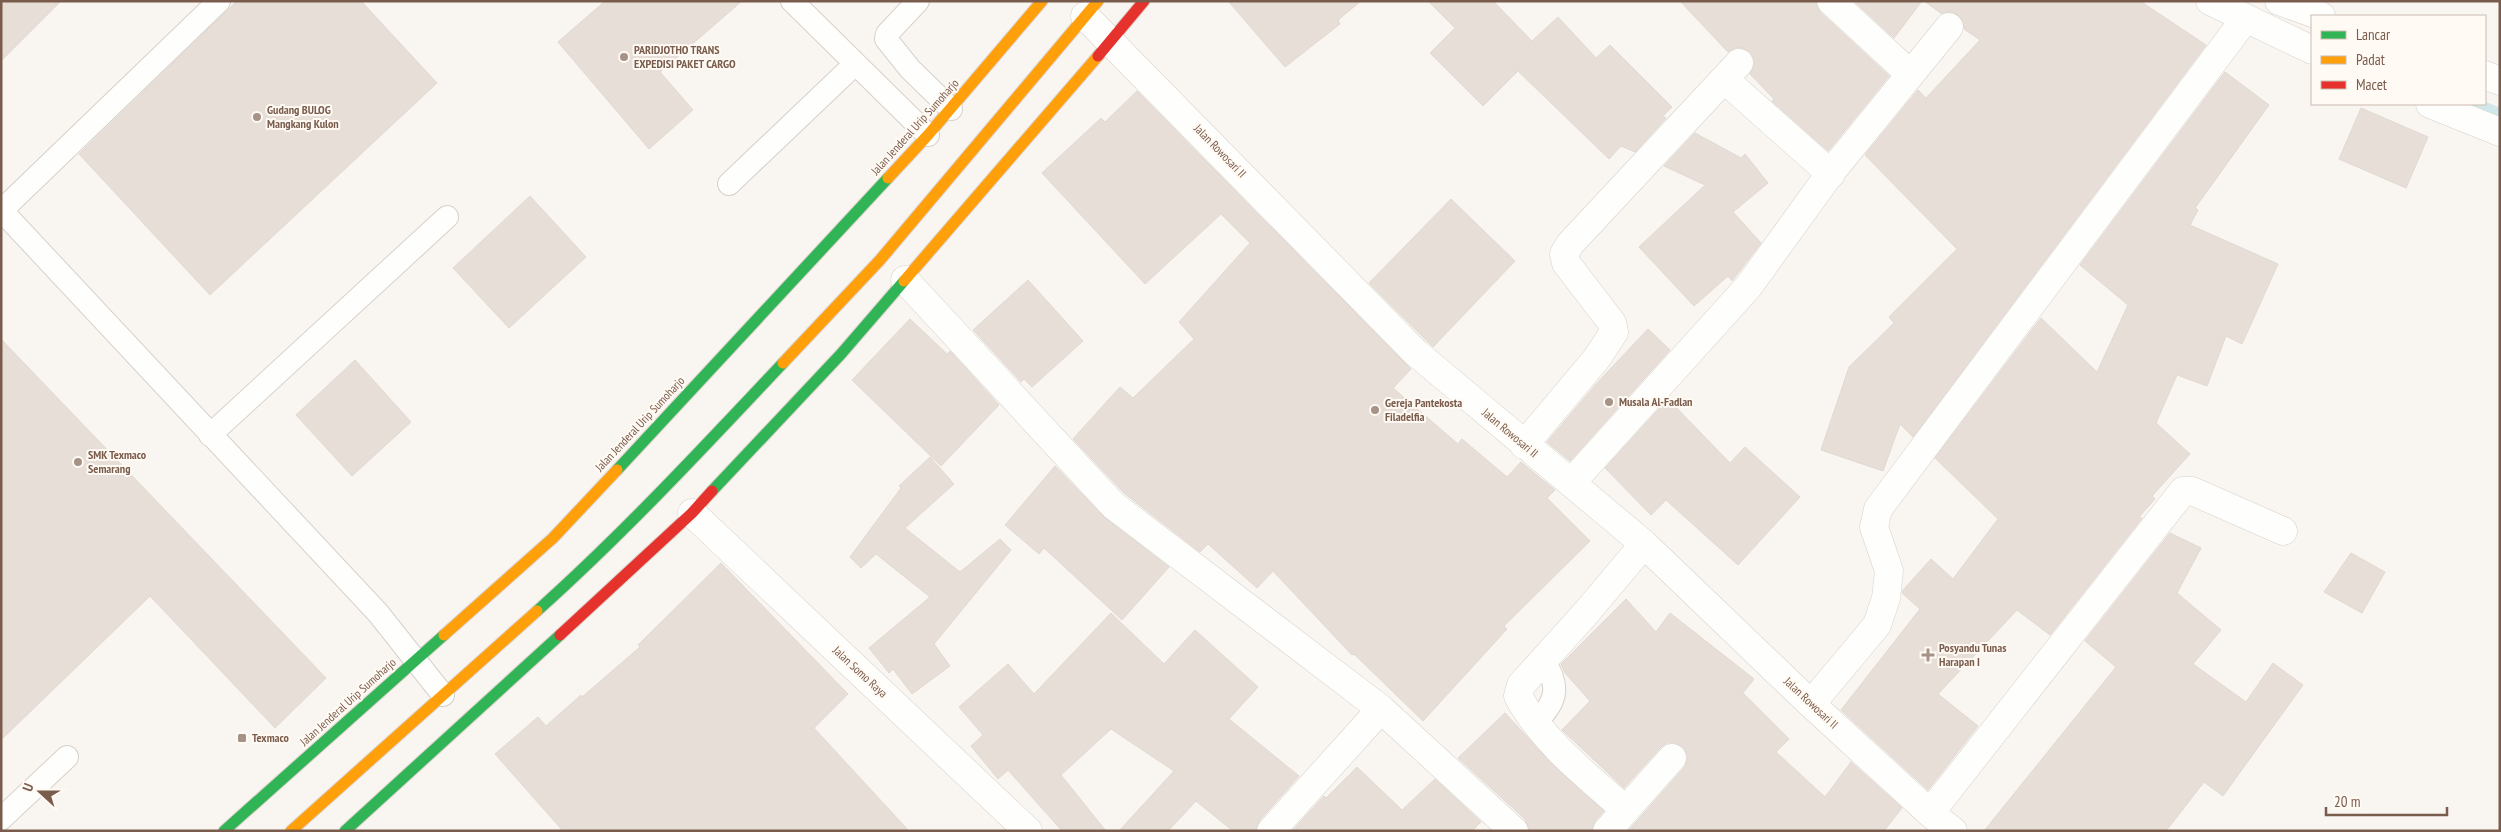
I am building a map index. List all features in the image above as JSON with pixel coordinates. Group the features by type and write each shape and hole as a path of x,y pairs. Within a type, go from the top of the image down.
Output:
{"highway":[{"name":"Jalan Jenderal Urip Sumoharjo","path":"224,831 553,538 928,135 1042,1"},
{"path":"345,831 440,747 692,513 840,354 1111,42 1144,1"},
{"path":"291,831 590,563 671,482 880,260 1091,8"}],"street":[{"path":"1831,1 1910,74"},
{"path":"2210,1 2311,50"},
{"path":"2279,1 2318,15"},
{"name":"Jalan Rowosari II","path":"1091,8 1111,42 1416,352 1524,445 1644,544 1811,704 1952,831"},
{"path":"1811,704 1877,624 1886,598 1889,571 1874,527 1878,509 2245,19"},
{"path":"1571,483 1748,287 1831,174 1949,27"},
{"path":"1524,445 1597,358 1614,332 1612,323 1566,263 1564,254 1570,244 1732,72 1831,174"},
{"path":"2432,105 2500,132"},
{"path":"905,280 1113,505 1381,709 1514,831"},
{"path":"1930,813 2183,490 2192,490 2283,531"},
{"name":"Jalan Somo Raya","path":"692,513 1028,831"},
{"path":"1626,810 1567,758 1536,722 1518,696 1521,684 1586,613 1644,544"},
{"path":"1271,831 1381,709"},
{"path":"1607,831 1672,758"}],"lane":[{"path":"219,1 1,210 378,613 444,695"},
{"path":"792,1 928,135"},
{"path":"918,1 887,34 886,39 910,69 951,109"},
{"path":"729,184 855,64"},
{"path":"210,435 448,217"},
{"path":"1,819 67,757"}],"building":[{"path":"1,1 61,1 1,61"},
{"name":"Gudang BULOG Mangkang Kulon","path":"237,1 361,1 437,83 210,295 79,154"},
{"name":"PARIDJOTHO TRANS EXPEDISI PAKET CARGO","path":"605,1 742,1 660,72 693,110 649,149 558,42"},
{"path":"1228,1 1361,1 1338,20 1340,24 1285,67"},
{"path":"1428,1 1493,1 1532,41 1558,17 1596,58 1610,45 1672,107 1663,116 1666,118 1635,152 1621,146 1609,159 1518,71 1483,106 1430,53 1455,28"},
{"path":"1680,1 1816,1 1820,12 1889,76 1828,151 1772,101 1774,99 1750,74 1754,66 1754,59 1750,52 1742,48 1735,48 1728,52"},
{"path":"1854,1 1922,1 1894,38"},
{"path":"1924,1 2140,1 2206,45 1913,437 1900,424 1883,471 1821,450 1849,367 1894,323 1889,317 1957,249 1865,155 1918,90 1926,98 1980,40 1964,29 1963,21 1958,15 1951,12 1942,14"},
{"path":"2225,72 2269,105 2195,208 2198,210 2190,225 2278,264 2242,344 2226,336 2207,386 2177,375 2156,423 2190,454 2152,496 2155,499 2139,517 2142,518 2050,635 2017,610 1938,694 1978,726 1928,790 1841,710 1920,609 1902,593 1903,590 1931,559 1953,579 1998,519 1935,458 2041,318 2097,372 2128,305 2080,265"},
{"path":"1137,91 1411,369 1393,388 1458,444 1462,439 1507,477 1521,462 1555,490 1547,498 1590,541 1504,626 1507,629 1423,721 1354,654 1352,655 1273,571 1257,588 1208,544 1200,552 1124,493 1073,439 1120,387 1133,398 1194,339 1179,322 1250,243 1221,214 1145,284 1042,173 1101,118 1105,122"},
{"path":"2361,108 2428,137 2406,188 2339,159"},
{"path":"1695,133 1741,158 1745,154 1768,183 1733,212 1761,243 1732,281 1728,276 1694,306 1639,247 1705,185 1664,166"},
{"path":"530,196 586,257 509,328 453,268"},
{"path":"1451,199 1515,261 1433,347 1369,283"},
{"path":"1028,280 1083,341 1032,387 1024,379 1021,382 973,330"},
{"path":"910,319 947,354 950,351 999,405 941,466 852,380"},
{"name":"Musala Al-Fadlan","path":"1648,329 1670,350 1570,461 1547,442 1597,383"},
{"name":"SMK Texmaco Semarang","path":"1,339 326,678 275,728 150,596 1,740"},
{"path":"355,360 411,422 352,476 296,415"},
{"path":"1668,399 1730,463 1745,447 1800,497 1738,565 1666,500 1651,515 1605,468"},
{"path":"930,457 954,484 905,528 960,572 1000,539 1011,550 934,644 950,666 912,694 893,669 889,673 869,648 930,597 876,554 861,568 850,557 901,488 899,486"},
{"path":"1055,466 1104,517 1169,567 1122,620 1044,548 1039,554 1005,525"},
{"path":"2170,533 2201,548 2177,593 2221,630 2193,664 2246,702 2273,663 2303,685 2223,796 2204,782 2166,831 1984,831 2116,667 2085,641"},
{"path":"2351,553 2385,572 2362,613 2324,592"},
{"path":"721,563 848,694 814,728 909,831 563,831 495,754 538,717 546,726 581,695 582,697 640,647 638,645"},
{"path":"1626,599 1656,632 1670,613 1754,679 1743,693 1789,739 1776,752 1825,797 1851,762 1902,808 1884,831 1628,831 1684,768 1687,754 1683,747 1675,743 1667,743 1661,747 1624,788 1562,730 1590,701 1565,673 1561,664"},
{"path":"1111,613 1164,664 1195,630 1258,687 1229,719 1299,776 1259,821 1256,831 1233,831 1196,801 1168,831 1119,831 1174,771 1111,729 1061,775 1106,831 1062,831 1008,770 998,779 971,746 983,735 959,707 1008,664 1034,694"},
{"path":"1505,713 1556,768 1604,811 1595,821 1592,831 1529,831 1525,819 1458,758"},
{"path":"1357,767 1402,810 1435,779 1481,822 1472,831 1292,831 1324,796 1326,798"}],"waterway":[{"path":"2478,105 2500,114"}],"traffic: fast":[{"path":"617,470 888,178"},
{"path":"712,491 841,354 904,281"},
{"path":"537,611 632,521 783,363"},
{"path":"224,831 444,635"},
{"path":"345,831 560,635"}],"traffic: slow":[{"path":"888,178 928,135 1042,1"},
{"path":"783,363 880,260 1098,1"},
{"path":"904,281 1098,56"},
{"path":"444,635 553,538 617,470"},
{"path":"291,831 537,611"}],"traffic: jam":[{"path":"1098,56 1144,1"},
{"path":"560,635 692,513 712,491"}],"place":[{"name":"PARIDJOTHO TRANS EXPEDISI PAKET CARGO","path":"624,57"},
{"name":"Gudang BULOG Mangkang Kulon","path":"257,117"},
{"name":"Musala Al-Fadlan","path":"1609,402"},
{"name":"Gereja Pantekosta Filadelfia","path":"1375,410"},
{"name":"SMK Texmaco Semarang","path":"78,462"},
{"name":"Posyandu Tunas Harapan I","path":"1928,655"},
{"name":"Texmaco","path":"242,738"}]}
